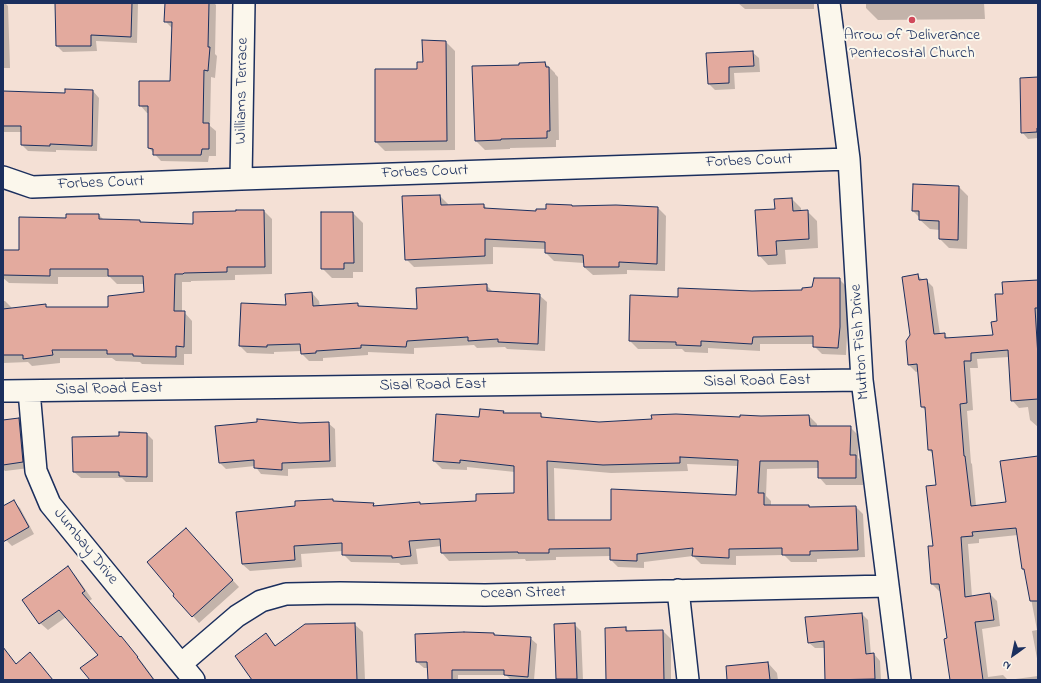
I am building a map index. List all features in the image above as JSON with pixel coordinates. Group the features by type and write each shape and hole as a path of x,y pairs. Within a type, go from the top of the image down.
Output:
{"street":[{"name":"Williams Terrace","path":"241,179 244,3"},
{"name":"Mutton Fish Drive","path":"829,3 849,159 862,380 900,680"},
{"name":"Forbes Court","path":"3,177 32,187 849,159"},
{"name":"Sisal Road East","path":"3,391 862,380"},
{"name":"Jumbay Drive","path":"30,391 36,471 50,504 194,680"},
{"name":"Ocean Street","path":"181,664 237,616 261,601 286,594 340,593 486,595 888,586"},
{"path":"678,590 688,680"}],"building":[{"path":"55,3 132,3 131,37 91,35 91,46 56,46"},
{"path":"165,3 209,3 208,47 210,47 208,71 204,70 203,123 209,123 209,149 202,149 201,155 153,155 153,149 148,148 148,106 139,106 139,81 170,81 172,22 164,22"},
{"path":"422,40 446,41 447,141 375,142 375,69 417,69 417,62 423,62"},
{"path":"753,51 754,66 729,67 729,83 708,84 706,53"},
{"path":"545,62 546,67 549,67 550,131 547,131 547,138 475,141 472,66 519,65 519,63"},
{"path":"1038,77 1037,132 1021,133 1020,78"},
{"path":"65,89 93,90 92,146 50,144 50,146 21,145 21,126 3,126 3,91 65,93"},
{"path":"913,184 959,186 958,240 939,239 939,221 919,220 919,211 912,211"},
{"path":"440,195 441,205 484,204 484,208 536,211 536,209 546,209 546,204 572,206 616,205 658,207 657,264 619,262 619,267 584,267 583,255 545,253 545,242 485,239 485,256 405,260 402,196"},
{"path":"792,198 793,211 808,210 809,239 776,241 777,255 758,256 755,210 775,209 774,199"},
{"path":"264,210 265,267 227,267 227,272 175,274 174,311 185,311 184,347 176,346 176,357 107,354 107,350 52,350 53,355 23,359 23,355 3,355 3,309 46,304 46,307 108,307 108,296 144,292 143,276 108,276 108,269 50,269 50,276 3,275 3,250 19,250 19,217 66,218 66,214 99,214 99,219 193,224 193,212"},
{"path":"321,212 353,212 354,263 344,263 344,269 321,269"},
{"path":"918,274 919,280 927,279 934,334 945,333 945,338 993,335 991,322 997,321 995,294 1003,294 1002,282 1038,280 1038,308 1035,308 1038,357 1038,399 1011,401 1008,350 971,353 971,361 964,361 967,403 960,404 964,456 971,506 1006,502 1000,461 1038,456 1038,601 1030,601 1024,569 1022,569 1016,528 972,532 973,536 961,537 965,597 990,593 994,620 975,622 983,680 950,680 944,639 947,638 939,584 931,584 928,546 933,546 926,486 936,485 932,450 928,450 925,407 921,407 917,364 908,365 906,341 910,335 902,277"},
{"path":"814,278 840,278 840,327 838,348 813,347 813,336 753,337 752,344 701,341 701,346 676,345 676,342 629,341 630,295 678,297 678,288 752,291 802,290 802,288 812,287"},
{"path":"487,284 487,291 540,294 538,344 498,342 498,339 468,341 468,337 407,341 406,347 361,345 361,348 316,351 316,353 301,354 300,344 267,345 267,347 239,346 241,303 286,305 285,294 312,292 313,306 358,303 358,306 417,309 416,288"},
{"path":"480,409 504,411 503,413 541,413 541,417 599,422 652,419 651,415 676,414 740,417 740,415 809,415 810,426 851,426 850,455 856,455 856,478 818,478 818,461 760,461 758,493 764,493 764,505 809,505 809,507 856,506 858,550 810,551 810,555 782,555 782,548 729,549 729,558 692,556 693,548 637,554 637,561 610,560 610,548 549,549 549,553 441,553 440,539 409,541 411,556 392,558 392,556 342,555 342,543 294,546 295,560 242,564 236,512 295,506 295,501 333,499 333,501 374,503 373,506 420,502 420,504 476,501 476,494 514,493 514,466 460,460 460,463 433,461 436,414 479,417","holes":["680,457 738,460 736,495 611,489 611,520 548,520 547,461 603,465 680,463"]},
{"path":"19,418 23,462 3,465 3,420"},
{"path":"257,419 300,423 329,422 330,461 282,463 282,470 254,468 254,460 219,463 215,426 257,422"},
{"path":"119,432 147,433 147,477 119,476 119,472 73,472 72,437 119,436"},
{"path":"14,500 29,527 3,542 3,506"},
{"path":"186,528 233,580 192,617 173,596 174,594 147,562"},
{"path":"68,566 85,591 82,593 120,637 121,636 154,680 90,680 80,668 98,655 59,610 39,624 22,600"},
{"path":"862,613 866,654 874,653 875,679 825,680 824,641 808,643 805,617"},
{"path":"355,623 357,680 252,680 235,656 266,633 275,646 305,624"},
{"path":"575,623 577,679 556,679 554,624"},
{"path":"626,627 626,631 663,630 664,680 606,680 605,628"},
{"path":"464,632 494,633 494,635 531,637 528,677 504,675 504,670 452,670 452,680 428,680 427,662 416,662 415,634"},
{"path":"3,647 16,664 30,652 53,680 3,680"},
{"path":"768,662 770,680 727,680 726,666"}],"place":[{"name":"Arrow of Deliverance Pentecostal Church","path":"912,20"}]}
